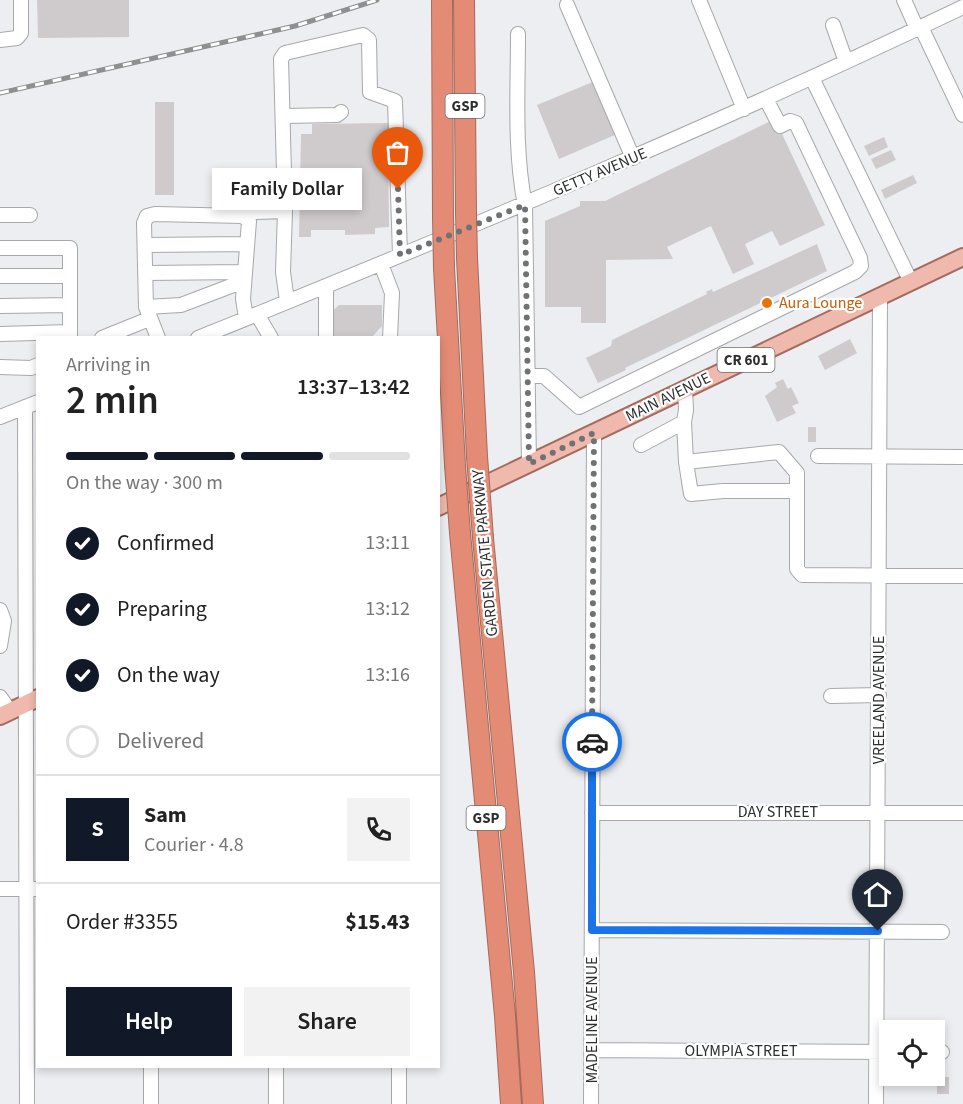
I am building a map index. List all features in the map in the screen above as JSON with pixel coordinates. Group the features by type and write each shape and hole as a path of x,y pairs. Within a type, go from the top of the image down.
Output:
{"highway":[{"name":"GARDEN STATE PARKWAY","path":"464,0 467,258 477,456 523,960 533,1104"},
{"name":"GARDEN STATE PARKWAY","path":"442,4 444,268 455,465 511,1104"}],"main road":[{"name":"MAIN AVENUE","path":"440,506 963,257"}],"street":[{"path":"0,40 17,38 21,33 21,0"},
{"path":"699,0 744,109"},
{"path":"903,0 963,115"},
{"path":"567,5 633,158"},
{"name":"GETTY AVENUE","path":"203,336 525,205 744,109 963,7"},
{"path":"832,25 846,62"},
{"path":"287,302 284,273 285,211 281,59 285,53 363,34 369,40 370,92 395,101 400,255"},
{"path":"518,34 519,143 521,184 525,205 529,464"},
{"path":"812,78 911,282"},
{"path":"528,376 544,376 579,407 855,272 861,267 860,258 796,123 790,121 780,126 766,99"},
{"path":"283,116 337,115 340,112"},
{"path":"157,336 148,313 144,223 147,216 154,214 243,216 255,212 285,211"},
{"path":"0,215 30,215"},
{"path":"243,216 249,221 243,300 252,316 269,336"},
{"path":"145,245 247,244"},
{"path":"0,248 70,248 70,335 0,334"},
{"path":"381,264 392,293 390,336"},
{"path":"145,273 245,277"},
{"path":"0,276 70,276"},
{"path":"106,336 148,313 181,305 245,277"},
{"path":"326,286 326,336"},
{"name":"VREELAND AVENUE","path":"880,296 878,931 882,1020"},
{"path":"0,306 70,305"},
{"path":"0,368 36,366"},
{"path":"685,389 686,462 691,494 797,491"},
{"path":"0,417 31,405 18,707 32,889 27,1104"},
{"path":"641,445 684,422"},
{"name":"MADELINE AVENUE","path":"591,1104 594,433"},
{"path":"686,462 779,452 796,473 797,569 802,575 963,576"},
{"path":"818,456 963,457"},
{"path":"0,610 4,621 0,645"},
{"path":"831,696 879,695"},
{"path":"0,697 18,707"},
{"name":"DAY STREET","path":"592,813 963,813"},
{"path":"0,889 32,889"},
{"path":"592,930 942,932"},
{"name":"OLYMPIA STREET","path":"592,1050 879,1052"},
{"path":"151,1068 151,1104"},
{"path":"276,1068 276,1104"},
{"path":"399,1068 399,1104"},
{"name":"VREELAND AVENUE","path":"876,1104 879,1082"}],"building":[{"path":"37,0 129,0 129,37 38,38"},
{"path":"595,81 617,134 559,159 537,105"},
{"path":"155,102 174,102 174,195 155,195"},
{"path":"775,119 825,225 780,246 772,231 745,244 754,264 733,274 711,226 667,247 673,259 606,260 606,323 581,323 581,307 545,307 545,221 580,206 580,201 605,201"},
{"path":"388,123 389,227 375,228 375,234 345,235 345,230 311,230 311,237 299,237 301,134 312,134 312,124"},
{"path":"884,137 888,147 869,156 864,146"},
{"path":"891,150 896,160 876,169 871,159"},
{"path":"913,175 917,183 885,199 881,190"},
{"path":"817,244 827,271 598,383 586,358 611,346 612,340 707,294 706,292 712,289 713,292"},
{"path":"339,305 382,305 382,326 373,336 330,336 330,313"},
{"path":"850,339 857,353 825,370 818,356"},
{"path":"783,379 788,389 791,387 799,403 792,406 796,413 777,422 765,396 777,387 775,383"},
{"path":"808,427 816,427 816,442 808,442"},
{"path":"945,1077 949,1077 949,1094 937,1094 937,1086 945,1086"}],"railway":[{"path":"0,93 295,26 377,0"}],"way so far":[{"path":"398,189 400,255 525,205 529,464 594,433 592,742"}],"place":[{"name":"Family Dollar","path":"398,189"},
{"name":"Aura Lounge","path":"767,303"}],"route":[{"path":"592,742 592,930 878,931"}]}
